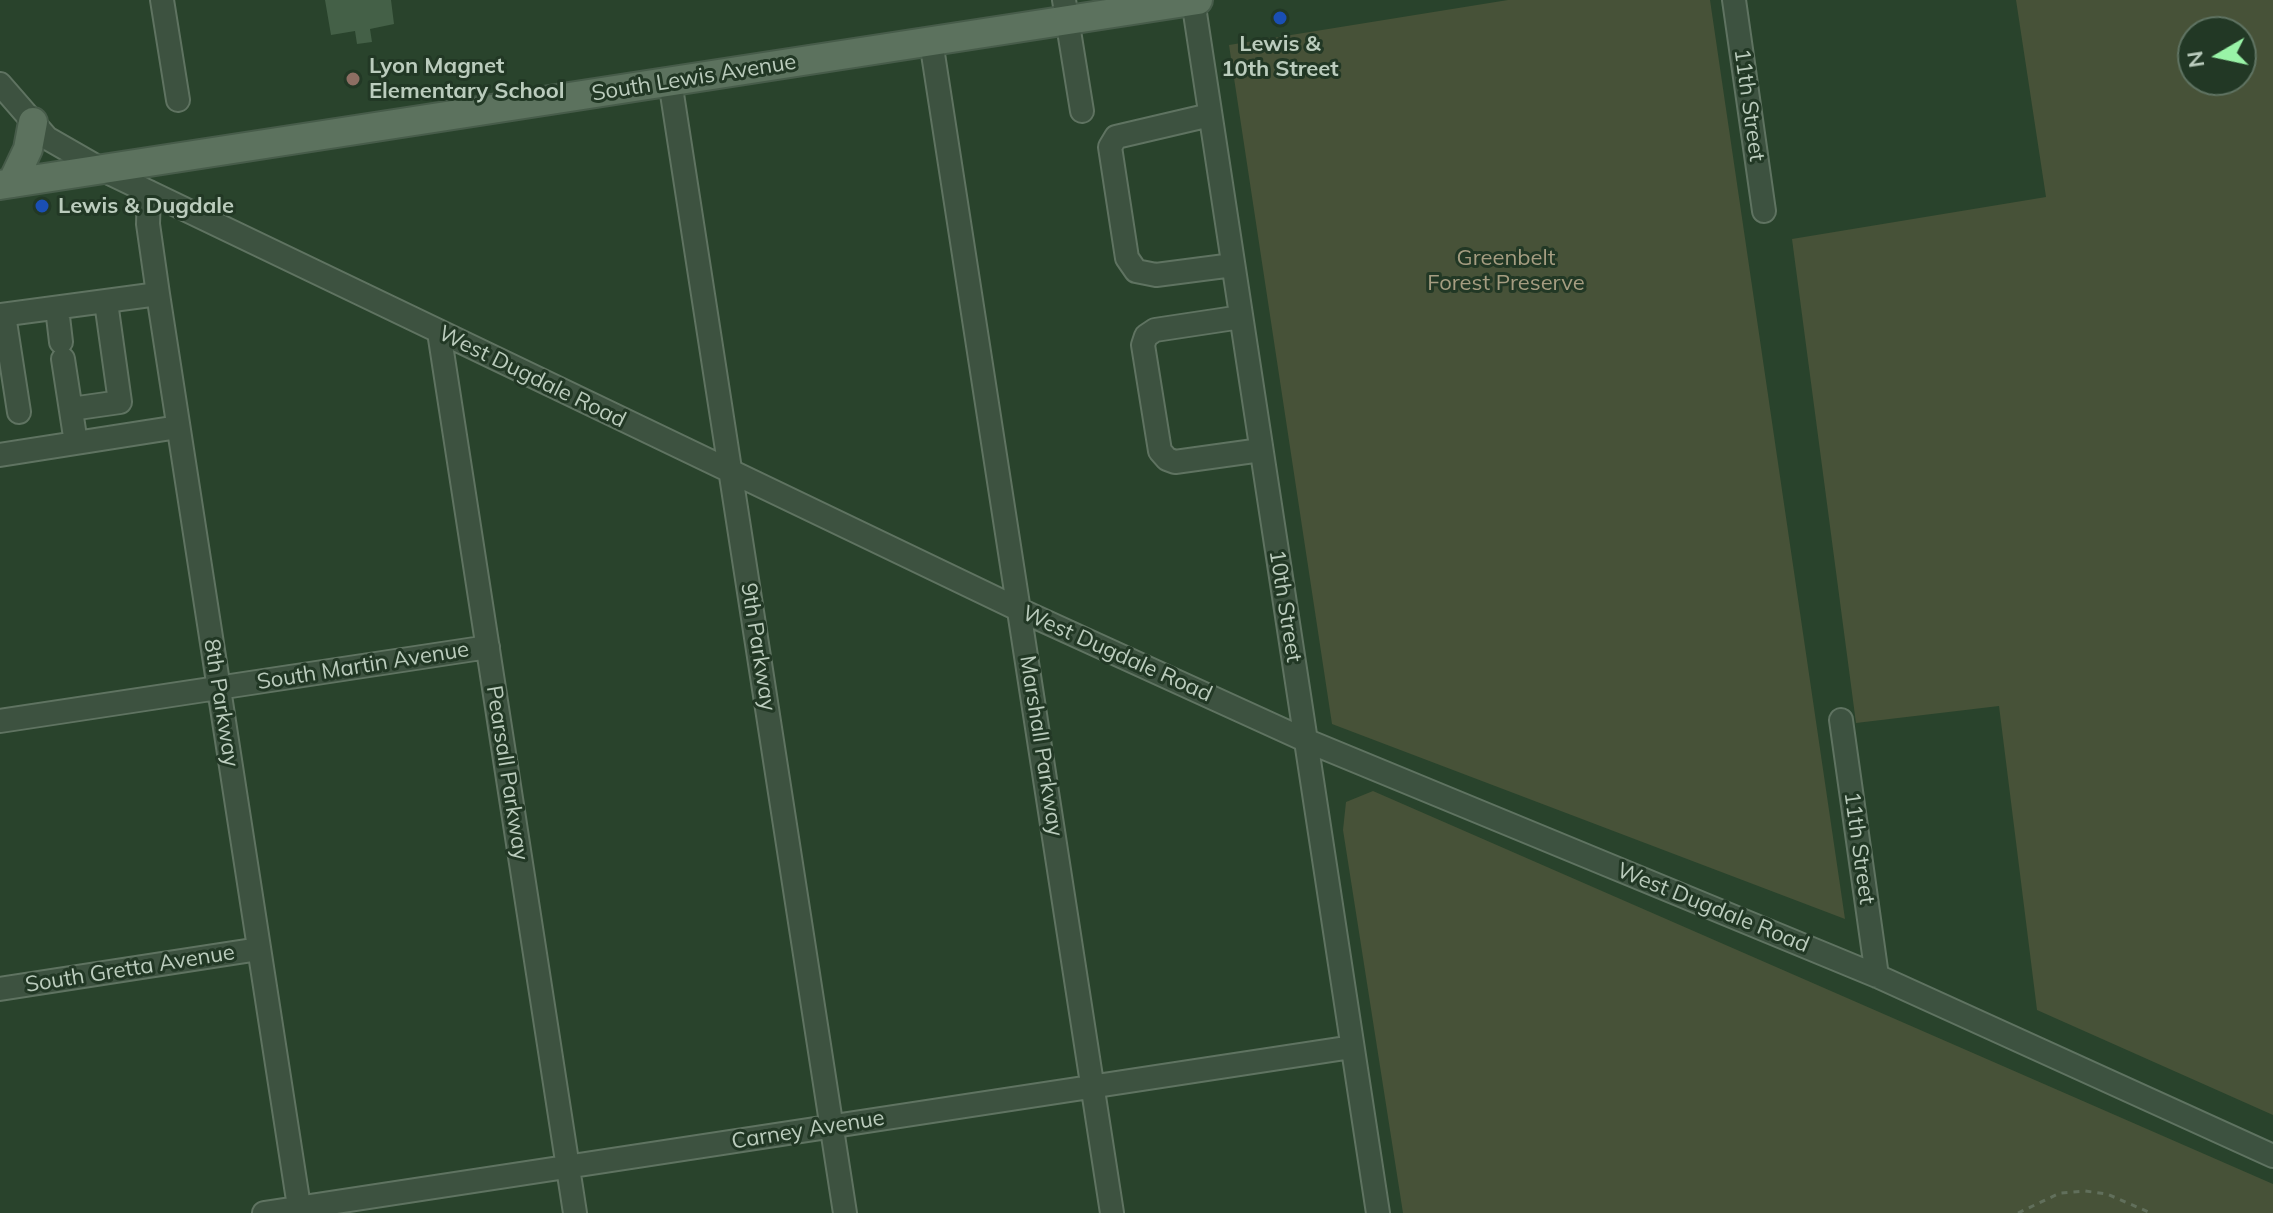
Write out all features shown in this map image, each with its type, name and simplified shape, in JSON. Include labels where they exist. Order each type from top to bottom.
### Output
[{"type":"main road","name":"South Lewis Avenue","points":[[6,184],[931,41],[1066,10],[1195,0]]},
{"type":"main road","points":[[6,184],[28,149],[33,122]]},
{"type":"street","points":[[162,0],[178,100]]},
{"type":"street","name":"10th Street","points":[[1195,0],[1378,1213]]},
{"type":"street","name":"11th Street","points":[[1734,0],[1764,211]]},
{"type":"street","points":[[1066,10],[1082,111]]},
{"type":"street","name":"Marshall Parkway","points":[[931,41],[1112,1213]]},
{"type":"street","name":"9th Parkway","points":[[670,81],[845,1213]]},
{"type":"street","name":"West Dugdale Road","points":[[0,84],[47,138],[101,169],[1020,610],[1305,740],[1877,976],[2273,1156]]},
{"type":"street","points":[[1210,115],[1116,137],[1110,147],[1122,226],[1127,258],[1136,271],[1156,275],[1233,265]]},
{"type":"street","name":"8th Parkway","points":[[149,192],[148,224],[158,294],[300,1210]]},
{"type":"street","points":[[19,412],[2,315],[158,294]]},
{"type":"street","points":[[71,409],[120,402],[106,302]]},
{"type":"street","points":[[57,308],[76,443]]},
{"type":"street","points":[[1241,317],[1155,330],[1146,336],[1143,345],[1160,451],[1167,459],[1175,462],[1261,450]]},
{"type":"street","name":"Pearsall Parkway","points":[[439,332],[575,1213]]},
{"type":"street","points":[[0,455],[178,427]]},
{"type":"street","name":"South Martin Avenue","points":[[0,721],[488,647]]},
{"type":"street","name":"11th Street","points":[[1841,720],[1877,976]]},
{"type":"street","name":"South Gretta Avenue","points":[[0,989],[259,949]]},
{"type":"street","name":"Carney Avenue","points":[[264,1213],[300,1210],[1352,1047]]},
{"type":"path","points":[[2018,1213],[2060,1193],[2085,1191],[2107,1194],[2151,1213]]},
{"type":"green space","name":"Greenbelt Forest Preserve","points":[[1508,0],[1710,0],[1845,919],[1332,724],[1229,45]]},
{"type":"green space","points":[[2016,0],[2273,0],[2273,1115],[2037,1010],[1999,706],[1856,723],[1792,239],[2046,197]]},
{"type":"green space","points":[[1373,791],[2273,1184],[2273,1213],[1403,1213],[1343,830],[1346,802]]},
{"type":"building","points":[[325,0],[391,0],[394,24],[370,29],[372,42],[357,44],[355,31],[331,35]]},
{"type":"place","name":"Lewis & 10th Street","points":[[1280,18]]},
{"type":"place","name":"Lyon Magnet Elementary School","points":[[353,79]]},
{"type":"place","name":"Lewis & Dugdale","points":[[42,206]]}]
